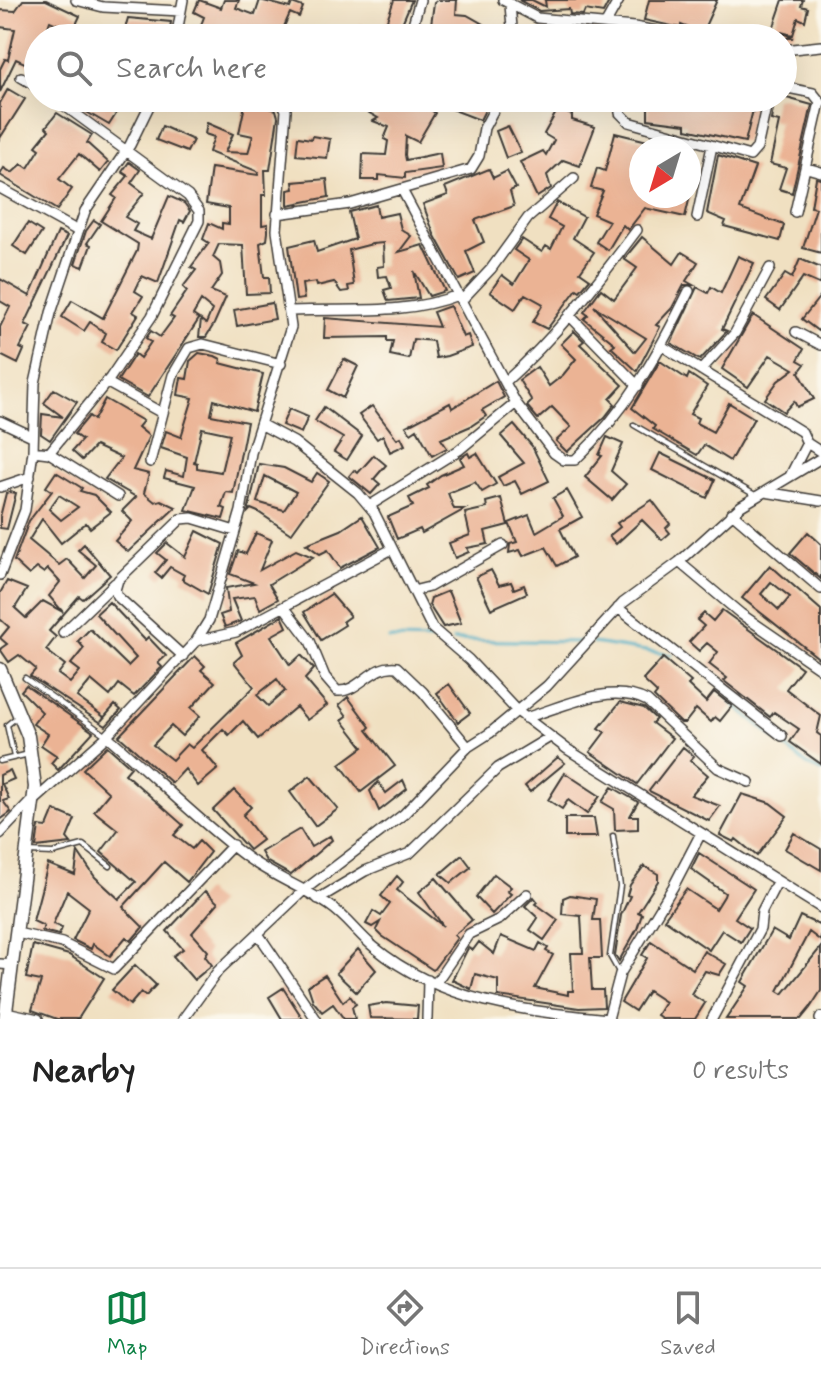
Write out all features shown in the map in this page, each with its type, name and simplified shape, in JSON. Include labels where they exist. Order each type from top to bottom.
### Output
[{"type":"main road","points":[[0,669],[21,716],[31,754],[34,799],[17,933],[7,965],[6,1016]]},
{"type":"street","points":[[76,0],[103,7],[182,5]]},
{"type":"street","points":[[413,24],[420,0]]},
{"type":"street","points":[[606,23],[619,0]]},
{"type":"street","points":[[506,2],[537,18],[613,24]]},
{"type":"street","points":[[506,2],[510,24]]},
{"type":"street","points":[[797,49],[821,46]]},
{"type":"street","points":[[795,212],[821,103],[813,93],[797,90]]},
{"type":"street","points":[[49,453],[106,382],[152,316],[199,221],[199,211],[188,196],[73,112]]},
{"type":"street","points":[[0,575],[25,510],[41,351],[78,231],[94,196],[125,151],[146,112]]},
{"type":"street","points":[[0,834],[34,799],[107,736],[183,656],[209,620],[235,531],[251,453],[291,327],[277,214],[286,112]]},
{"type":"street","points":[[277,214],[350,204],[471,169],[479,156],[484,128],[493,112]]},
{"type":"street","points":[[620,112],[629,122],[738,154],[754,153],[764,112]]},
{"type":"street","points":[[697,217],[712,146]]},
{"type":"street","points":[[807,168],[821,172]]},
{"type":"street","points":[[291,311],[381,311],[460,298],[491,269],[528,218],[574,178]]},
{"type":"street","points":[[0,189],[78,231]]},
{"type":"street","points":[[402,190],[516,403],[554,453],[570,462],[593,443],[638,386],[689,291]]},
{"type":"street","points":[[505,382],[569,315],[637,230]]},
{"type":"street","points":[[701,370],[718,355],[742,323],[770,268]]},
{"type":"street","points":[[569,315],[638,386]]},
{"type":"street","points":[[796,332],[821,345]]},
{"type":"street","points":[[150,462],[173,375],[183,355],[196,345],[281,364]]},
{"type":"street","points":[[183,1019],[218,971],[303,891],[404,814],[468,747],[521,714],[618,608],[679,562],[732,513],[821,455],[807,443],[796,427],[662,346]]},
{"type":"street","points":[[718,355],[720,383]]},
{"type":"street","points":[[106,382],[162,413]]},
{"type":"street","points":[[369,506],[459,450],[516,403]]},
{"type":"street","points":[[0,421],[32,436]]},
{"type":"street","points":[[262,425],[294,442],[329,468],[369,506],[413,591],[443,639],[469,660],[521,714],[550,737],[700,835],[821,908]]},
{"type":"street","points":[[790,476],[807,443]]},
{"type":"street","points":[[33,451],[49,453],[118,496]]},
{"type":"street","points":[[805,468],[821,468]]},
{"type":"street","points":[[0,487],[30,477]]},
{"type":"street","points":[[761,494],[821,501]]},
{"type":"street","points":[[732,513],[821,589]]},
{"type":"street","points":[[63,633],[181,519],[192,518],[235,531]]},
{"type":"street","points":[[413,591],[429,587],[503,545]]},
{"type":"street","points":[[196,641],[236,632],[392,549]]},
{"type":"street","points":[[679,562],[741,614],[821,669]]},
{"type":"street","points":[[118,580],[117,596],[183,656]]},
{"type":"street","points":[[285,608],[310,641],[325,677],[337,691],[345,691],[378,669],[397,667],[423,692],[468,747]]},
{"type":"street","points":[[618,608],[782,736]]},
{"type":"street","points":[[521,714],[606,694],[635,696],[647,701],[718,768],[749,782]]},
{"type":"street","points":[[107,736],[233,845],[277,878],[344,916],[374,947],[432,982],[493,1005],[609,1019],[620,974],[673,887],[700,835]]},
{"type":"street","points":[[318,899],[365,871],[410,853],[498,768],[550,737]]},
{"type":"street","points":[[17,933],[62,943],[114,969],[233,845]]},
{"type":"street","points":[[712,1019],[760,929],[766,902],[777,882]]},
{"type":"street","points":[[427,1019],[432,982],[469,934],[496,922],[527,894]]},
{"type":"street","points":[[259,935],[316,1019]]},
{"type":"street","points":[[6,1016],[38,1019]]},
{"type":"lane","points":[[634,425],[761,494]]},
{"type":"lane","points":[[25,678],[107,736]]},
{"type":"lane","points":[[14,757],[7,725],[21,716]]},
{"type":"lane","points":[[0,761],[31,754]]},
{"type":"lane","points":[[613,836],[620,886],[610,956],[620,974]]},
{"type":"lane","points":[[28,852],[53,853],[83,845],[110,866]]},
{"type":"building","points":[[23,0],[46,0],[80,16],[76,24],[50,21],[49,24],[24,24],[24,63],[16,59],[0,92],[0,69],[5,59],[8,60],[15,29],[0,27],[0,10],[15,11]]},
{"type":"building","points":[[199,0],[221,8],[224,0],[239,0],[236,8],[255,15],[260,0],[290,8],[292,3],[303,7],[299,17],[290,13],[285,24],[201,24],[204,17],[194,12]]},
{"type":"building","points":[[394,0],[412,0],[402,24],[385,24]]},
{"type":"building","points":[[438,0],[457,0],[456,14],[467,15],[483,24],[431,24],[434,3]]},
{"type":"building","points":[[519,0],[532,0],[546,7],[545,0],[610,0],[603,13],[585,10],[583,15],[570,14],[569,9],[539,11]]},
{"type":"building","points":[[649,0],[717,0],[706,24],[662,24],[644,20]]},
{"type":"building","points":[[783,0],[803,0],[801,6],[808,8],[805,21],[798,18],[796,24],[775,24]]},
{"type":"building","points":[[128,18],[171,22],[171,24],[126,24]]},
{"type":"building","points":[[8,89],[24,98],[0,138],[0,103]]},
{"type":"building","points":[[797,101],[812,105],[792,193],[779,189],[786,168],[770,164],[779,122],[771,120],[772,112],[797,112]]},
{"type":"building","points":[[87,112],[113,112],[116,114],[109,125]]},
{"type":"building","points":[[243,112],[277,112],[270,170],[265,170],[266,195],[262,195],[262,225],[268,224],[267,240],[260,243],[264,277],[269,277],[270,293],[246,294],[243,245],[219,244],[213,257],[220,263],[222,275],[211,291],[226,297],[214,324],[206,337],[199,337],[201,320],[206,324],[212,310],[201,301],[193,315],[199,319],[148,397],[118,380],[135,354],[140,358],[151,342],[146,338],[151,331],[160,337],[174,318],[170,316],[187,291],[183,287],[196,270],[191,267],[209,243],[203,239],[209,223],[222,229],[222,223],[229,224],[229,208],[206,204],[211,168],[258,175],[259,172],[209,152],[214,137],[205,134],[207,123],[233,134],[225,152],[248,153],[253,136],[239,133]]},
{"type":"building","points":[[368,112],[435,113],[418,142],[406,136],[405,155],[406,160],[440,153],[442,168],[405,173],[405,178],[379,175],[379,180],[362,180],[363,154],[386,155],[388,141],[384,139],[389,127],[373,121],[378,118]]},
{"type":"building","points":[[459,112],[484,112],[480,120]]},
{"type":"building","points":[[556,112],[565,112],[572,115],[572,120],[595,127],[580,166],[563,160],[547,175],[551,188],[537,197],[520,162],[543,151],[546,155],[554,140],[544,134]]},
{"type":"building","points":[[648,112],[752,112],[745,142],[686,129],[686,124],[648,119]]},
{"type":"building","points":[[57,113],[92,135],[87,143],[108,162],[100,172],[79,154],[59,179],[72,189],[57,210],[0,175],[4,168],[12,173],[22,164],[28,168],[40,149],[36,146],[49,130],[46,127]]},
{"type":"building","points":[[162,126],[193,140],[187,152],[156,140]]},
{"type":"building","points":[[508,126],[521,152],[506,158],[496,131]]},
{"type":"building","points":[[615,133],[629,136],[629,208],[645,208],[628,230],[623,225],[608,250],[596,242],[609,221],[593,214],[603,191],[591,188],[597,168],[605,171]]},
{"type":"building","points":[[312,136],[330,139],[327,158],[296,155],[298,137],[311,139]]},
{"type":"building","points":[[718,155],[755,167],[740,209],[784,225],[780,241],[724,226],[726,221],[707,213]]},
{"type":"building","points":[[129,162],[140,170],[131,183],[144,193],[125,217],[137,224],[133,231],[151,239],[169,196],[184,203],[190,211],[184,222],[180,220],[158,283],[142,276],[135,291],[143,296],[133,312],[138,315],[116,350],[102,342],[106,333],[90,322],[84,331],[62,317],[72,300],[103,318],[137,251],[138,244],[101,221],[116,198],[112,195],[128,176],[122,172]]},
{"type":"building","points":[[489,169],[493,178],[507,171],[516,188],[510,191],[514,206],[475,220],[484,242],[466,251],[475,273],[459,280],[434,234],[423,204],[448,195],[445,187]]},
{"type":"building","points":[[816,178],[821,179],[821,253],[803,248],[816,208],[811,207]]},
{"type":"building","points":[[327,179],[329,197],[288,205],[288,190],[294,189],[293,182]]},
{"type":"building","points":[[557,202],[584,217],[573,238],[594,252],[580,272],[590,279],[580,291],[577,289],[547,329],[533,322],[543,304],[525,294],[515,309],[490,292],[502,275],[514,284],[529,260],[514,250],[522,239],[542,252],[546,246],[551,249],[562,227],[548,219]]},
{"type":"building","points":[[376,205],[378,217],[397,213],[401,229],[411,236],[399,252],[423,245],[445,291],[429,296],[414,271],[419,298],[388,301],[384,290],[391,288],[387,276],[378,277],[377,267],[384,266],[383,243],[349,250],[354,285],[348,286],[349,291],[341,292],[334,282],[317,286],[316,282],[302,284],[304,299],[296,300],[289,246],[314,240],[317,252],[355,239],[349,212]]},
{"type":"building","points":[[645,208],[687,208],[685,217]]},
{"type":"building","points":[[94,220],[100,224],[87,243],[91,245],[83,267],[75,264],[86,231]]},
{"type":"building","points":[[28,223],[42,232],[27,255],[13,246]]},
{"type":"building","points":[[58,232],[67,236],[25,324],[31,327],[20,348],[24,350],[18,364],[0,355],[0,327],[10,307],[0,301],[0,279],[30,296]]},
{"type":"building","points":[[642,237],[674,264],[682,252],[698,262],[686,281],[693,285],[684,285],[672,308],[656,325],[660,327],[637,371],[611,347],[615,344],[584,319],[588,315],[584,312],[601,289],[614,299],[637,268],[624,259]],"holes":[[[594,306],[646,338],[635,352]]]},
{"type":"building","points":[[738,256],[754,263],[722,329],[727,331],[700,360],[671,343],[697,287],[708,293],[711,287],[721,293]]},
{"type":"building","points":[[800,259],[821,268],[821,285],[803,277],[780,310],[766,300],[785,274],[792,278]]},
{"type":"building","points":[[821,295],[821,327],[818,331],[802,319]]},
{"type":"building","points":[[272,303],[275,319],[237,326],[234,310]]},
{"type":"building","points":[[450,306],[463,337],[468,335],[472,347],[447,356],[436,358],[433,341],[413,339],[409,359],[390,355],[393,341],[387,341],[387,337],[324,338],[325,318],[439,327],[433,312]]},
{"type":"building","points":[[753,315],[804,349],[798,360],[805,364],[799,372],[814,399],[797,407],[794,401],[784,412],[765,399],[778,381],[794,369],[770,355],[748,387],[722,369]]},
{"type":"building","points":[[574,331],[584,341],[580,344],[623,385],[610,399],[615,404],[605,417],[567,452],[556,441],[571,427],[552,407],[538,419],[527,406],[532,401],[519,380],[537,367],[549,386],[563,375],[576,359],[561,344]]},
{"type":"building","points":[[199,353],[215,356],[221,359],[220,363],[263,374],[254,412],[214,400],[211,415],[247,422],[233,493],[226,492],[221,507],[226,509],[223,519],[186,510],[195,486],[164,478],[166,471],[184,476],[187,457],[161,448],[166,431],[181,437],[193,398],[178,395],[181,378],[187,379],[190,361]],"holes":[[[202,428],[230,434],[221,472],[197,468],[194,462]]]},
{"type":"building","points":[[344,359],[358,366],[343,398],[328,390]]},
{"type":"building","points":[[660,361],[687,379],[689,374],[707,386],[690,414],[698,418],[696,423],[713,432],[729,403],[754,418],[730,461],[704,445],[697,455],[653,429],[655,426],[632,408]]},
{"type":"building","points":[[496,381],[504,397],[482,410],[486,416],[471,426],[441,439],[447,448],[432,456],[417,429],[411,433],[406,426],[450,403],[452,408]]},
{"type":"building","points":[[54,389],[77,402],[50,440],[41,434],[42,414],[63,417],[44,403]]},
{"type":"building","points":[[105,399],[143,421],[138,427],[149,436],[133,470],[149,474],[144,493],[155,502],[161,500],[176,507],[128,552],[115,541],[132,521],[122,511],[136,497],[105,479],[121,458],[95,446],[82,460],[72,451],[82,440],[74,434],[89,416],[94,420]]},
{"type":"building","points":[[372,406],[405,445],[390,452],[383,435],[377,439],[359,415]]},
{"type":"building","points":[[324,407],[362,436],[347,460],[334,452],[343,438],[315,421]]},
{"type":"building","points":[[289,409],[308,417],[301,433],[282,425]]},
{"type":"building","points":[[514,425],[532,446],[549,481],[522,494],[515,481],[503,486],[498,477],[524,463],[501,436]]},
{"type":"building","points":[[607,437],[623,444],[611,471],[626,484],[612,500],[585,477],[602,456],[599,455]]},
{"type":"building","points":[[468,453],[470,457],[477,453],[496,484],[482,492],[475,482],[448,493],[454,509],[465,509],[422,533],[420,529],[397,539],[388,517],[413,506],[409,498],[429,488],[427,485],[441,475],[464,465],[460,458]]},
{"type":"building","points":[[660,453],[715,480],[707,498],[652,470]]},
{"type":"building","points":[[374,455],[386,465],[374,479],[380,484],[371,494],[349,476],[354,470],[358,473]]},
{"type":"building","points":[[259,464],[284,468],[311,482],[317,473],[329,481],[291,534],[258,512],[251,509],[248,512]],"holes":[[[265,476],[296,492],[284,510],[257,502]]]},
{"type":"building","points":[[56,472],[82,488],[80,491],[94,495],[111,512],[90,528],[86,523],[61,543],[42,519],[29,540],[59,565],[67,559],[85,578],[96,565],[78,550],[84,544],[110,575],[83,599],[79,596],[49,631],[56,637],[46,650],[65,665],[58,674],[70,683],[80,671],[71,664],[84,648],[78,641],[90,629],[128,666],[136,658],[96,614],[109,602],[145,640],[148,637],[166,656],[158,663],[162,667],[134,696],[119,684],[110,696],[91,680],[77,697],[104,717],[101,721],[115,705],[121,710],[106,726],[30,676],[36,669],[19,655],[9,662],[0,649],[7,644],[0,638],[9,627],[0,619],[0,593],[7,581],[27,589],[15,608],[26,618],[43,601],[63,612],[49,596],[60,582],[48,569],[44,573],[37,568],[29,575],[14,561],[29,521],[52,491],[46,487]],"holes":[[[59,495],[78,507],[61,520],[49,509]]]},
{"type":"building","points":[[567,490],[582,517],[560,529],[574,557],[557,566],[546,547],[523,556],[520,550],[509,553],[510,544],[517,542],[509,523],[529,515],[536,532],[563,516],[553,498]]},
{"type":"building","points":[[6,493],[16,493],[7,529],[0,528]]},
{"type":"building","points":[[501,498],[508,525],[485,531],[488,544],[467,548],[469,552],[455,558],[449,543],[470,535],[465,513],[487,508],[486,502]]},
{"type":"building","points":[[652,500],[670,524],[666,528],[670,533],[662,540],[642,520],[616,544],[609,536],[620,527],[617,523]]},
{"type":"building","points":[[362,516],[380,547],[340,568],[328,550],[320,554],[306,544],[341,530]]},
{"type":"building","points":[[197,531],[223,544],[208,594],[182,579],[184,575],[170,567],[161,578],[155,573],[166,560],[157,553],[167,543],[185,557]]},
{"type":"building","points":[[808,532],[821,544],[821,579],[790,553]]},
{"type":"building","points":[[256,533],[272,540],[260,570],[296,550],[313,557],[269,584],[278,599],[260,609],[255,596],[232,599],[241,621],[225,627],[220,615],[229,612],[226,588],[254,583],[230,574],[238,551],[246,554]]},
{"type":"building","points":[[770,565],[821,610],[821,660],[742,598]],"holes":[[[771,582],[790,597],[779,610],[761,594]]]},
{"type":"building","points":[[491,570],[499,585],[511,582],[514,589],[524,585],[527,593],[491,609],[476,577]]},
{"type":"building","points":[[448,591],[461,623],[443,627],[429,605],[431,598]]},
{"type":"building","points":[[331,594],[350,616],[343,621],[345,625],[321,640],[304,612]]},
{"type":"building","points":[[722,610],[802,668],[786,689],[821,716],[817,733],[821,736],[821,764],[790,742],[799,729],[774,712],[770,717],[724,681],[727,678],[709,664],[718,652],[707,643],[699,651],[689,642],[704,626],[697,620],[704,613],[713,621]]},
{"type":"building","points":[[282,616],[287,627],[271,636],[290,665],[301,655],[314,669],[305,679],[327,705],[307,720],[296,707],[258,739],[243,721],[229,735],[223,729],[202,750],[218,769],[198,786],[185,769],[172,783],[119,736],[195,656],[205,666],[201,670],[215,682],[191,708],[200,716],[182,736],[171,726],[153,745],[172,760],[187,744],[192,748],[254,687],[234,662],[242,655],[236,643]],"holes":[[[277,679],[285,691],[268,706],[257,695]]]},
{"type":"building","points":[[663,658],[691,682],[688,685],[706,702],[714,692],[732,706],[720,721],[715,717],[711,722],[696,709],[685,723],[681,723],[654,697],[657,693],[643,680]]},
{"type":"building","points":[[449,684],[470,713],[458,722],[437,693]]},
{"type":"building","points":[[26,685],[93,732],[58,770],[51,763],[57,756],[41,745],[48,734],[33,724],[42,712],[21,691]]},
{"type":"building","points":[[348,697],[370,727],[367,730],[395,766],[361,792],[340,764],[363,747],[342,720],[347,716],[339,705]]},
{"type":"building","points":[[620,702],[644,708],[656,719],[652,723],[672,738],[637,784],[590,752],[605,732],[599,728]]},
{"type":"building","points":[[107,746],[131,767],[125,774],[183,825],[174,835],[192,849],[199,841],[210,852],[187,882],[164,862],[123,907],[143,927],[131,941],[126,937],[110,956],[93,944],[91,949],[73,940],[89,908],[67,891],[53,924],[62,928],[59,935],[42,931],[44,926],[33,921],[48,864],[75,875],[78,852],[95,877],[119,899],[136,882],[101,852],[118,830],[94,811],[109,793],[83,769]]},
{"type":"building","points":[[683,747],[694,756],[690,760],[708,775],[691,795],[720,806],[709,821],[649,791]]},
{"type":"building","points":[[558,757],[565,763],[530,792],[525,786]]},
{"type":"building","points":[[10,770],[14,779],[2,784],[9,799],[3,801],[11,812],[0,820],[0,775]]},
{"type":"building","points":[[565,773],[600,796],[587,814],[568,800],[562,809],[548,800]]},
{"type":"building","points":[[310,776],[338,809],[315,826],[290,792]]},
{"type":"building","points":[[403,780],[407,789],[379,811],[370,791],[378,782],[386,793]]},
{"type":"building","points":[[612,787],[638,802],[630,816],[638,816],[638,829],[615,830],[614,809],[602,802]]},
{"type":"building","points":[[234,790],[251,807],[243,815],[262,840],[249,850],[213,810]]},
{"type":"building","points":[[742,794],[770,803],[787,816],[757,856],[736,839],[734,842],[720,835]]},
{"type":"building","points":[[54,810],[75,819],[67,838],[71,843],[36,847],[39,826],[47,827]]},
{"type":"building","points":[[565,818],[594,818],[597,837],[565,837]]},
{"type":"building","points":[[300,829],[311,847],[330,836],[332,840],[291,875],[266,861],[261,852]]},
{"type":"building","points":[[794,833],[821,849],[821,870],[785,849]]},
{"type":"building","points":[[699,853],[754,889],[735,918],[750,928],[741,942],[722,930],[709,950],[664,919],[686,889],[716,909],[724,896],[725,893],[691,869]]},
{"type":"building","points":[[462,855],[471,867],[451,883],[440,874]]},
{"type":"building","points":[[644,866],[658,874],[658,881],[638,912],[642,914],[637,929],[619,961],[615,955],[621,915],[630,896],[627,895],[630,885]]},
{"type":"building","points":[[494,874],[511,887],[507,891],[511,894],[492,914],[476,897]]},
{"type":"building","points":[[397,876],[403,882],[397,890],[443,926],[419,892],[436,878],[472,920],[454,935],[457,938],[433,970],[382,936],[376,930],[380,922],[372,927],[366,924],[373,911],[381,916],[390,904],[381,896]]},
{"type":"building","points":[[205,891],[218,903],[192,933],[208,951],[205,956],[212,965],[194,980],[173,956],[183,949],[167,931]]},
{"type":"building","points":[[570,895],[596,899],[593,920],[600,920],[602,958],[590,958],[592,990],[603,990],[604,1007],[579,1008],[498,996],[498,980],[475,974],[471,989],[452,980],[468,948],[473,950],[479,942],[494,954],[501,936],[536,951],[540,943],[548,948],[546,951],[553,955],[535,988],[568,995],[568,991],[573,991],[571,953],[583,953],[581,916],[562,914],[563,898]]},
{"type":"building","points":[[534,897],[538,902],[536,904],[558,920],[544,940],[530,930],[538,918],[525,906]]},
{"type":"building","points":[[800,916],[821,926],[821,941],[809,932],[778,991],[783,994],[821,947],[821,991],[810,1008],[801,1019],[726,1019],[748,986],[742,982],[772,930],[789,940]]},
{"type":"building","points":[[651,941],[693,969],[704,951],[726,964],[719,975],[705,971],[691,994],[705,1003],[695,1019],[663,1019],[657,1015],[665,1002],[648,991],[635,1011],[621,1002],[647,958],[642,955]]},
{"type":"building","points":[[33,945],[69,955],[104,978],[78,1019],[57,1019],[32,1010],[41,981],[26,978]]},
{"type":"building","points":[[358,949],[376,970],[356,992],[336,973]]},
{"type":"building","points":[[135,965],[156,985],[146,996],[141,992],[130,1005],[112,990]]},
{"type":"building","points":[[325,975],[343,1002],[350,996],[356,1004],[352,1007],[355,1019],[344,1019],[333,1004],[322,1012],[313,1001],[308,986]]},
{"type":"building","points":[[283,988],[303,1019],[282,1019],[269,997]]},
{"type":"building","points":[[386,1003],[418,1006],[417,1019],[370,1018],[368,1006]]},
{"type":"waterway","points":[[389,639],[441,640]]},
{"type":"waterway","points":[[453,640],[585,642]]},
{"type":"waterway","points":[[593,643],[672,655]]},
{"type":"waterway","points":[[731,702],[807,765],[821,771]]}]
